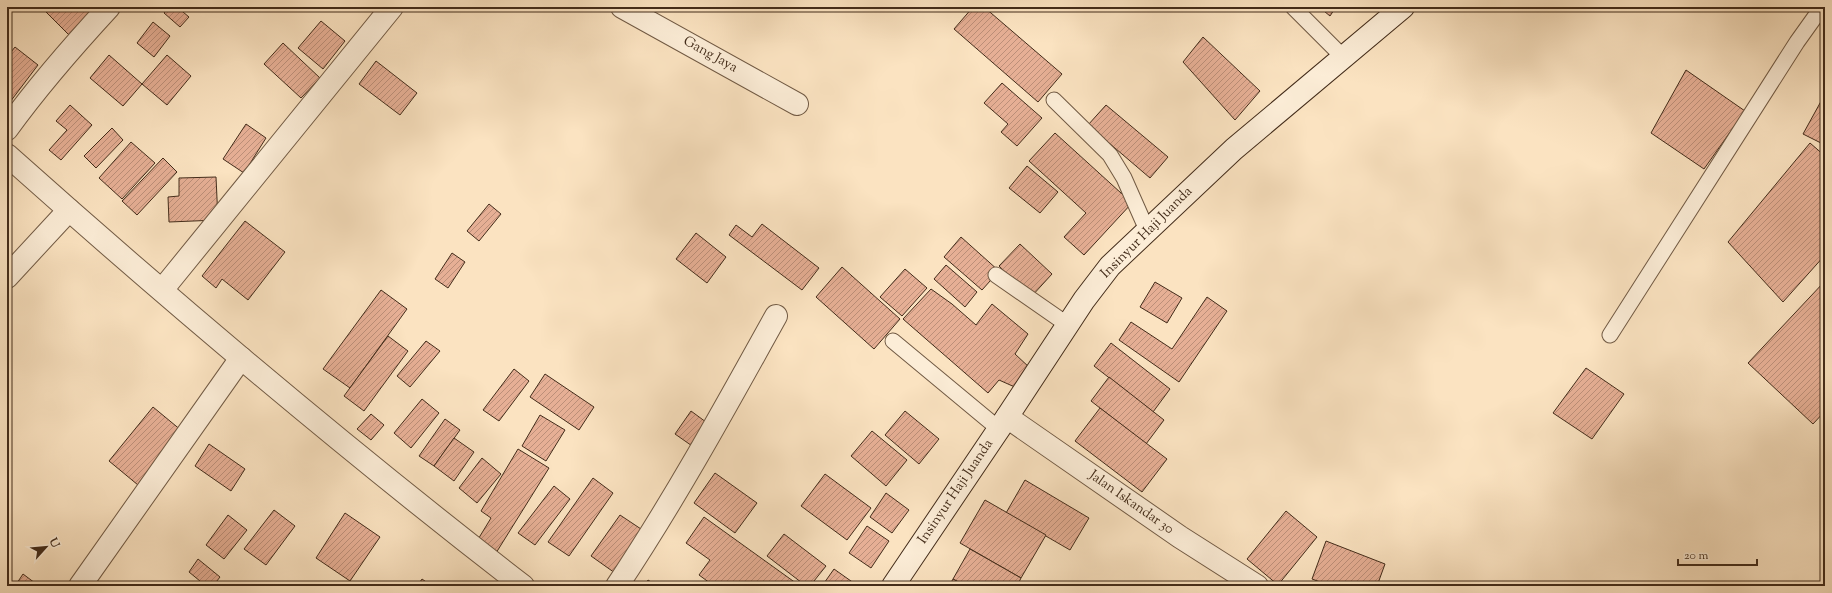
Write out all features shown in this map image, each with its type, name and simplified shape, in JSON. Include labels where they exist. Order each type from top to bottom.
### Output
[{"type":"street","points":[[7,129],[82,37],[109,7]]},
{"type":"street","points":[[162,290],[392,7]]},
{"type":"street","name":"Gang Jaya","points":[[622,7],[797,104]]},
{"type":"street","name":"Insinyur Haji Juanda","points":[[893,586],[1068,325],[1110,266],[1234,149],[1403,7]]},
{"type":"street","points":[[7,155],[241,358],[432,516],[522,586]]},
{"type":"street","points":[[7,277],[69,210]]},
{"type":"street","points":[[617,586],[644,545],[695,461],[776,316]]},
{"type":"street","points":[[80,586],[241,358]]},
{"type":"street","name":"Jalan Iskandar 30","points":[[1003,423],[1257,586]]},
{"type":"lane","points":[[1293,7],[1343,57]]},
{"type":"lane","points":[[1610,335],[1797,42],[1822,7]]},
{"type":"lane","points":[[1054,100],[1110,155],[1124,178],[1147,230]]},
{"type":"lane","points":[[996,275],[1068,325]]},
{"type":"lane","points":[[893,341],[1003,423]]},
{"type":"building","points":[[41,7],[99,7],[71,37]]},
{"type":"building","points":[[169,7],[177,7],[189,17],[180,27],[164,13]]},
{"type":"building","points":[[973,7],[984,7],[1062,74],[1038,102],[954,29]]},
{"type":"building","points":[[1319,7],[1336,7],[1330,16]]},
{"type":"building","points":[[321,21],[345,41],[323,69],[298,48]]},
{"type":"building","points":[[153,22],[170,36],[154,57],[137,43]]},
{"type":"building","points":[[1203,37],[1260,91],[1235,120],[1183,62]]},
{"type":"building","points":[[283,43],[320,78],[301,98],[264,64]]},
{"type":"building","points":[[15,47],[38,65],[7,106],[7,57]]},
{"type":"building","points":[[109,55],[142,84],[123,106],[90,78]]},
{"type":"building","points":[[167,55],[191,76],[167,105],[142,84]]},
{"type":"building","points":[[376,61],[417,93],[400,115],[359,84]]},
{"type":"building","points":[[1686,70],[1745,111],[1704,169],[1651,133]]},
{"type":"building","points":[[1002,83],[1042,118],[1017,146],[1001,132],[1008,124],[984,103]]},
{"type":"building","points":[[1825,94],[1825,145],[1803,134]]},
{"type":"building","points":[[70,105],[92,125],[61,160],[49,150],[67,130],[56,121]]},
{"type":"building","points":[[1106,105],[1168,157],[1150,178],[1088,125]]},
{"type":"building","points":[[246,124],[266,138],[244,173],[223,159]]},
{"type":"building","points":[[112,128],[123,140],[96,168],[84,156]]},
{"type":"building","points":[[1055,133],[1132,203],[1084,255],[1064,237],[1086,213],[1029,161]]},
{"type":"building","points":[[131,142],[155,163],[122,199],[99,178]]},
{"type":"building","points":[[1810,143],[1825,156],[1825,255],[1783,302],[1728,242]]},
{"type":"building","points":[[163,158],[177,172],[137,215],[122,201]]},
{"type":"building","points":[[1027,166],[1058,192],[1040,213],[1009,188]]},
{"type":"building","points":[[216,177],[218,220],[169,222],[168,197],[179,196],[179,178]]},
{"type":"building","points":[[489,204],[501,214],[479,241],[467,231]]},
{"type":"building","points":[[245,221],[285,252],[248,300],[222,279],[216,288],[202,276]]},
{"type":"building","points":[[762,224],[819,268],[802,290],[729,235],[736,225],[752,237]]},
{"type":"building","points":[[696,233],[726,257],[707,283],[676,259]]},
{"type":"building","points":[[961,237],[999,271],[982,290],[944,257]]},
{"type":"building","points":[[1020,244],[1052,274],[1031,297],[999,266]]},
{"type":"building","points":[[452,253],[465,262],[448,288],[435,279]]},
{"type":"building","points":[[946,265],[977,292],[965,307],[934,279]]},
{"type":"building","points":[[842,267],[900,319],[874,349],[816,297]]},
{"type":"building","points":[[905,269],[927,288],[902,316],[880,297]]},
{"type":"building","points":[[1825,281],[1825,411],[1813,424],[1748,363]]},
{"type":"building","points":[[1155,282],[1182,298],[1167,323],[1140,307]]},
{"type":"building","points":[[931,289],[952,304],[976,325],[992,304],[1028,334],[1015,354],[1030,368],[1017,388],[999,380],[988,393],[903,319]]},
{"type":"building","points":[[381,290],[407,309],[350,388],[323,369]]},
{"type":"building","points":[[1207,297],[1227,311],[1179,382],[1119,340],[1131,322],[1172,349]]},
{"type":"building","points":[[388,336],[408,351],[364,411],[344,396]]},
{"type":"building","points":[[426,341],[440,351],[410,387],[397,376]]},
{"type":"building","points":[[1111,343],[1170,389],[1153,412],[1094,366]]},
{"type":"building","points":[[1586,368],[1624,394],[1592,439],[1553,413]]},
{"type":"building","points":[[514,369],[529,381],[499,421],[483,410]]},
{"type":"building","points":[[545,374],[594,407],[579,430],[530,397]]},
{"type":"building","points":[[1109,377],[1164,420],[1146,444],[1091,401]]},
{"type":"building","points":[[422,399],[439,413],[411,448],[394,433]]},
{"type":"building","points":[[153,407],[182,431],[138,485],[109,461]]},
{"type":"building","points":[[1100,408],[1167,459],[1142,492],[1075,441]]},
{"type":"building","points":[[691,411],[710,425],[695,448],[675,434]]},
{"type":"building","points":[[905,411],[939,439],[919,464],[885,435]]},
{"type":"building","points":[[371,414],[384,425],[371,440],[357,429]]},
{"type":"building","points":[[540,415],[565,430],[546,461],[522,446]]},
{"type":"building","points":[[445,419],[460,430],[434,466],[419,456]]},
{"type":"building","points":[[872,431],[907,460],[886,486],[851,456]]},
{"type":"building","points":[[454,438],[474,452],[454,481],[434,466]]},
{"type":"building","points":[[209,444],[245,469],[231,491],[195,466]]},
{"type":"building","points":[[518,449],[549,468],[496,553],[477,541],[491,518],[481,511]]},
{"type":"building","points":[[482,458],[501,474],[477,503],[459,488]]},
{"type":"building","points":[[715,473],[757,503],[735,533],[694,503]]},
{"type":"building","points":[[825,474],[871,508],[847,540],[801,506]]},
{"type":"building","points":[[593,478],[613,493],[569,556],[548,542]]},
{"type":"building","points":[[1025,480],[1089,518],[1070,550],[1006,513]]},
{"type":"building","points":[[554,486],[570,499],[535,545],[518,533]]},
{"type":"building","points":[[886,493],[909,510],[892,533],[870,517]]},
{"type":"building","points":[[985,500],[1046,535],[1021,578],[960,543]]},
{"type":"building","points":[[274,510],[295,526],[266,565],[244,549]]},
{"type":"building","points":[[1286,511],[1317,537],[1278,585],[1247,559]]},
{"type":"building","points":[[345,513],[380,537],[350,581],[316,558]]},
{"type":"building","points":[[228,515],[247,530],[224,559],[206,545]]},
{"type":"building","points":[[620,515],[644,531],[615,573],[591,556]]},
{"type":"building","points":[[704,517],[800,586],[714,586],[699,575],[710,560],[686,543]]},
{"type":"building","points":[[867,526],[889,541],[871,568],[849,553]]},
{"type":"building","points":[[784,534],[826,566],[810,586],[806,586],[767,556]]},
{"type":"building","points":[[1326,541],[1385,564],[1377,586],[1331,586],[1312,579]]},
{"type":"building","points":[[970,549],[1021,578],[1017,586],[966,586],[953,579]]},
{"type":"building","points":[[198,559],[220,577],[213,586],[206,586],[189,572]]},
{"type":"building","points":[[834,569],[858,586],[822,586]]},
{"type":"building","points":[[23,574],[39,586],[15,586]]},
{"type":"building","points":[[422,579],[432,586],[417,586]]},
{"type":"building","points":[[953,579],[966,586],[949,586]]},
{"type":"building","points":[[648,580],[657,586],[644,586]]}]
